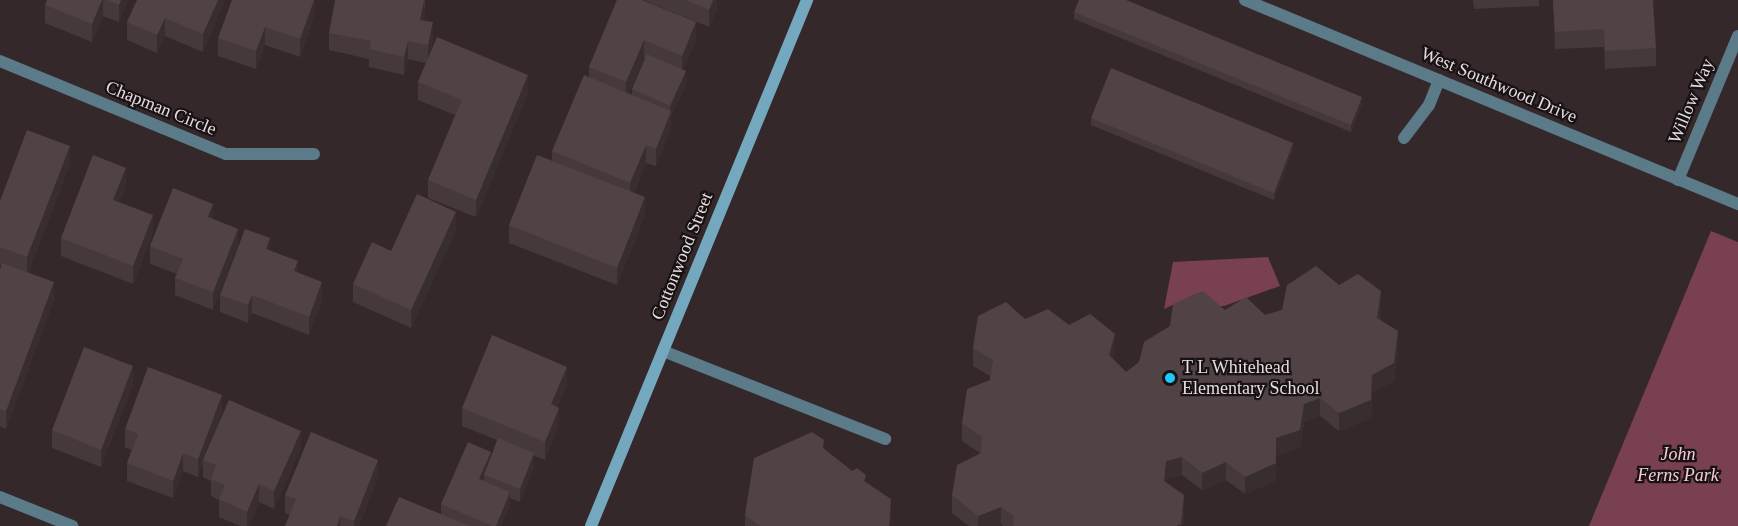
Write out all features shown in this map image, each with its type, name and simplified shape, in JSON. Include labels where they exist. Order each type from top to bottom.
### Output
[{"type":"street","name":"Cottonwood Street","points":[[591,526],[807,0]]},
{"type":"street","name":"West Southwood Drive","points":[[1245,0],[1738,204]]},
{"type":"street","name":"Willow Way","points":[[1678,180],[1738,36]]},
{"type":"street","name":"Chapman Circle","points":[[0,61],[226,154],[314,154]]},
{"type":"street","points":[[1404,138],[1429,105],[1439,80]]},
{"type":"street","points":[[663,351],[885,439]]},
{"type":"street","points":[[0,497],[72,526]]},
{"type":"green space","name":"John Ferns Park","points":[[1711,231],[1738,242],[1738,526],[1589,526]]},
{"type":"green space","points":[[1268,257],[1280,286],[1224,306],[1215,306],[1198,293],[1164,309],[1173,262]]},
{"type":"building","points":[[47,0],[102,0],[92,24],[45,5]]},
{"type":"building","points":[[108,0],[121,0],[119,5]]},
{"type":"building","points":[[137,0],[218,0],[203,34],[165,18],[157,35],[127,22]]},
{"type":"building","points":[[232,0],[314,0],[300,39],[265,27],[256,51],[218,38]]},
{"type":"building","points":[[335,0],[424,0],[420,20],[433,22],[428,45],[408,41],[404,57],[369,49],[371,41],[329,33]]},
{"type":"building","points":[[617,0],[642,0],[696,22],[682,56],[644,40],[626,82],[589,67]]},
{"type":"building","points":[[686,0],[713,0],[709,10]]},
{"type":"building","points":[[1079,0],[1126,0],[1362,97],[1351,125],[1074,12]]},
{"type":"building","points":[[1553,0],[1653,0],[1656,48],[1605,51],[1604,29],[1555,32]]},
{"type":"building","points":[[437,37],[528,75],[476,200],[428,180],[462,100],[418,82]]},
{"type":"building","points":[[647,54],[686,71],[670,106],[632,89]]},
{"type":"building","points":[[1111,68],[1293,143],[1274,193],[1091,118]]},
{"type":"building","points":[[584,75],[671,111],[656,149],[646,145],[630,183],[552,151]]},
{"type":"building","points":[[27,130],[70,146],[27,257],[0,247],[0,201]]},
{"type":"building","points":[[93,155],[126,168],[113,200],[153,215],[133,266],[61,238]]},
{"type":"building","points":[[537,155],[645,197],[617,268],[509,225]]},
{"type":"building","points":[[173,188],[213,204],[208,217],[238,229],[213,292],[175,278],[183,259],[150,246]]},
{"type":"building","points":[[417,194],[456,212],[411,310],[353,284],[372,242],[391,251]]},
{"type":"building","points":[[245,229],[270,238],[266,249],[298,261],[294,271],[322,282],[309,317],[252,295],[248,305],[220,295]]},
{"type":"building","points":[[2,263],[54,282],[6,411],[0,409],[0,270]]},
{"type":"building","points":[[1316,266],[1339,285],[1358,274],[1381,291],[1377,318],[1398,331],[1394,363],[1372,375],[1371,400],[1339,413],[1320,398],[1304,404],[1300,430],[1276,438],[1276,463],[1245,477],[1226,462],[1202,473],[1182,457],[1166,461],[1164,481],[1184,495],[1181,524],[1176,526],[1013,526],[1014,516],[1001,507],[978,516],[952,495],[957,465],[981,453],[982,437],[962,423],[967,389],[990,380],[993,360],[973,348],[978,316],[1006,302],[1025,319],[1048,309],[1069,325],[1090,314],[1115,334],[1109,355],[1126,372],[1139,362],[1144,342],[1170,326],[1173,304],[1203,291],[1225,310],[1246,297],[1265,315],[1282,310],[1287,285]]},
{"type":"building","points":[[492,335],[567,367],[551,404],[559,408],[545,442],[462,408]]},
{"type":"building","points":[[84,347],[133,366],[101,450],[52,430]]},
{"type":"building","points":[[148,367],[222,395],[198,459],[183,453],[173,481],[127,463],[138,434],[125,429]]},
{"type":"building","points":[[229,400],[301,431],[274,491],[259,484],[247,512],[219,499],[225,485],[211,479],[216,465],[203,460]]},
{"type":"building","points":[[311,432],[378,460],[354,521],[340,516],[337,526],[285,526],[296,499],[285,495]]},
{"type":"building","points":[[812,432],[824,440],[823,448],[852,471],[857,468],[866,475],[864,481],[891,499],[889,526],[760,526],[745,515],[754,458]]},
{"type":"building","points":[[498,438],[534,453],[520,489],[484,475]]},
{"type":"building","points":[[468,442],[491,452],[479,479],[510,492],[496,526],[441,504]]},
{"type":"building","points":[[399,497],[470,526],[386,526]]},
{"type":"place","name":"T L Whitehead Elementary School","points":[[1170,378]]}]
